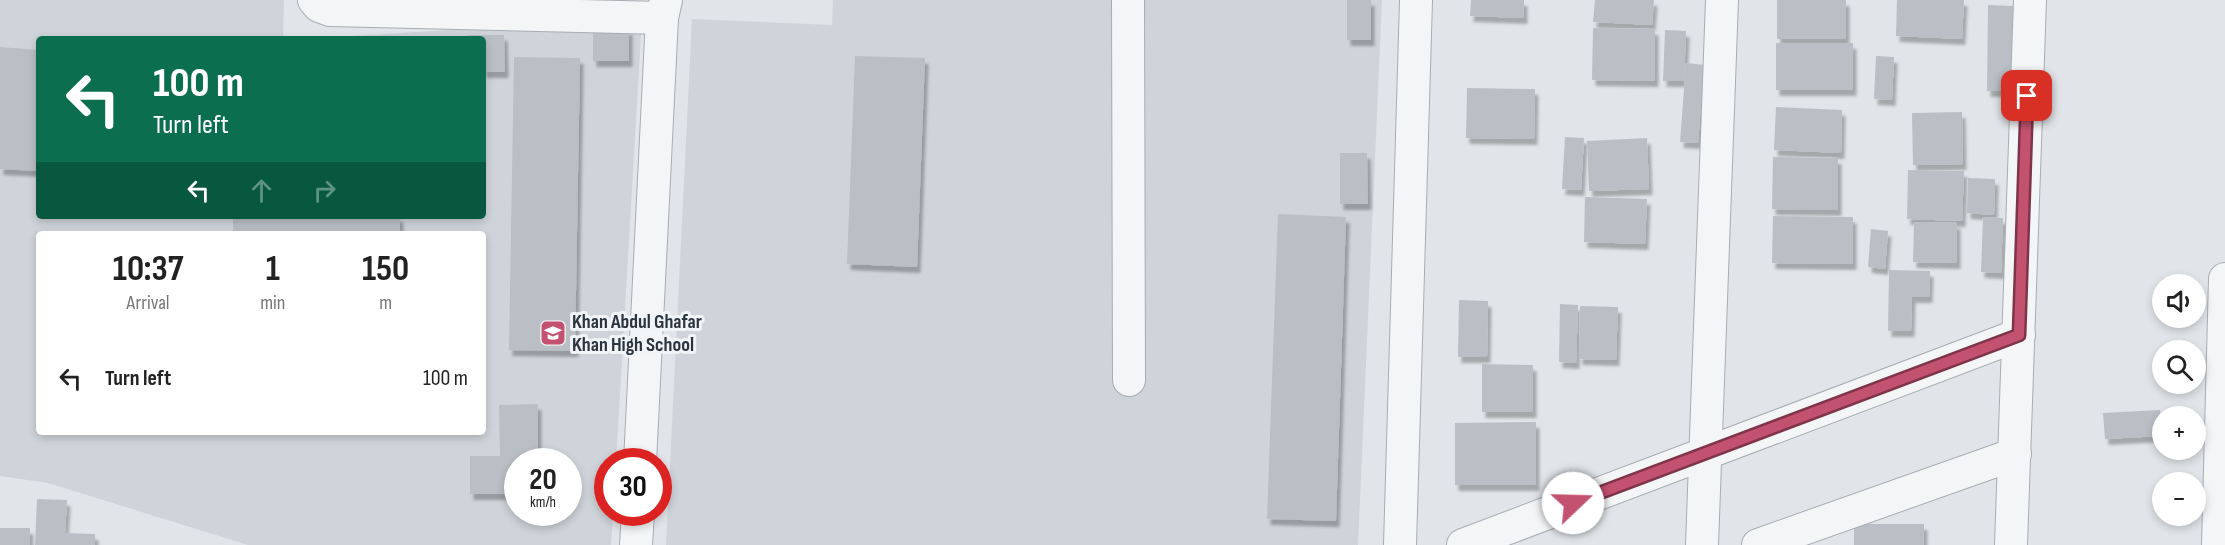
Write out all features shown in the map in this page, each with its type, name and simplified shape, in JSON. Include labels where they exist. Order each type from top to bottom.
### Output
[{"type":"street","points":[[314,0],[319,6],[330,10],[664,9],[641,448]]},
{"type":"street","points":[[1128,0],[1129,380]]},
{"type":"street","points":[[1400,545],[1416,0]]},
{"type":"street","points":[[1702,545],[1722,0]]},
{"type":"street","points":[[2011,545],[2030,0]]},
{"type":"street","points":[[2218,545],[2225,279]]},
{"type":"street","points":[[1463,545],[2019,335]]},
{"type":"street","points":[[1758,545],[2014,454]]},
{"type":"street","points":[[636,545],[637,526]]},
{"type":"shaded area","name":"Khan Abdul Ghafar Khan High School","points":[[0,0],[284,0],[283,36],[36,36],[36,219],[486,219],[486,36],[351,36],[642,18],[617,448],[594,448],[594,526],[612,526],[611,545],[248,545],[48,483],[0,476]]},
{"type":"shaded area","points":[[833,0],[1382,0],[1358,545],[666,545],[667,526],[672,526],[671,448],[692,19],[832,25]]},
{"type":"building","points":[[1347,0],[1371,0],[1371,40],[1347,40]]},
{"type":"building","points":[[1471,0],[1524,0],[1524,18],[1470,16]]},
{"type":"building","points":[[1595,0],[1654,0],[1652,25],[1593,22]]},
{"type":"building","points":[[1777,0],[1846,0],[1846,39],[1777,39]]},
{"type":"building","points":[[1897,0],[1964,0],[1962,39],[1896,36]]},
{"type":"building","points":[[1988,5],[2013,6],[2012,91],[1987,91]]},
{"type":"building","points":[[1593,28],[1655,29],[1655,81],[1592,80]]},
{"type":"building","points":[[593,29],[629,29],[629,61],[593,61]]},
{"type":"building","points":[[1665,30],[1686,31],[1684,81],[1663,81]]},
{"type":"building","points":[[504,35],[505,72],[486,72],[486,36],[468,36]]},
{"type":"building","points":[[1776,43],[1853,43],[1853,90],[1776,90]]},
{"type":"building","points":[[0,47],[36,50],[36,171],[0,169]]},
{"type":"building","points":[[855,56],[925,58],[917,267],[847,264]]},
{"type":"building","points":[[1876,56],[1894,57],[1892,100],[1874,99]]},
{"type":"building","points":[[514,57],[580,58],[575,351],[509,350]]},
{"type":"building","points":[[1686,63],[1704,65],[1698,143],[1680,142]]},
{"type":"building","points":[[1467,88],[1535,89],[1534,139],[1466,138]]},
{"type":"building","points":[[1776,107],[1842,110],[1841,153],[1774,150]]},
{"type":"building","points":[[1962,112],[1963,164],[1913,165],[1912,113]]},
{"type":"building","points":[[1565,137],[1584,138],[1581,190],[1562,189]]},
{"type":"building","points":[[1647,138],[1649,189],[1589,191],[1587,141]]},
{"type":"building","points":[[1340,153],[1367,153],[1368,204],[1340,204]]},
{"type":"building","points":[[1773,157],[1838,158],[1838,210],[1772,209]]},
{"type":"building","points":[[1908,170],[1964,171],[1962,221],[1907,219]]},
{"type":"building","points":[[1968,178],[1995,179],[1994,215],[1967,213]]},
{"type":"building","points":[[1585,197],[1647,199],[1645,244],[1584,242]]},
{"type":"building","points":[[1278,214],[1346,217],[1336,521],[1267,519]]},
{"type":"building","points":[[1773,216],[1853,217],[1853,264],[1772,263]]},
{"type":"building","points":[[1983,217],[2003,218],[2001,273],[1981,272]]},
{"type":"building","points":[[233,219],[400,219],[400,231],[233,231]]},
{"type":"building","points":[[1914,222],[1957,223],[1957,263],[1913,262]]},
{"type":"building","points":[[1871,229],[1888,231],[1885,269],[1868,267]]},
{"type":"building","points":[[1889,270],[1930,271],[1929,297],[1912,297],[1911,331],[1888,331]]},
{"type":"building","points":[[1459,300],[1488,301],[1487,357],[1458,357]]},
{"type":"building","points":[[1560,304],[1578,305],[1576,363],[1559,362]]},
{"type":"building","points":[[1580,306],[1618,307],[1616,360],[1579,359]]},
{"type":"building","points":[[1482,364],[1533,365],[1533,412],[1482,412]]},
{"type":"building","points":[[538,404],[538,448],[504,448],[504,494],[470,494],[470,456],[500,456],[499,405]]},
{"type":"building","points":[[2152,410],[2152,436],[2105,439],[2103,413]]},
{"type":"building","points":[[1536,422],[1536,485],[1455,485],[1455,423]]},
{"type":"building","points":[[37,499],[67,500],[65,533],[95,534],[95,545],[35,545]]},
{"type":"building","points":[[1854,524],[1924,524],[1924,545],[1854,545]]},
{"type":"building","points":[[0,528],[30,528],[30,545],[0,545]]},
{"type":"place","name":"Khan Abdul Ghafar Khan High School","points":[[553,333]]},
{"type":"route","points":[[1573,503],[2019,335],[2027,96]]}]
